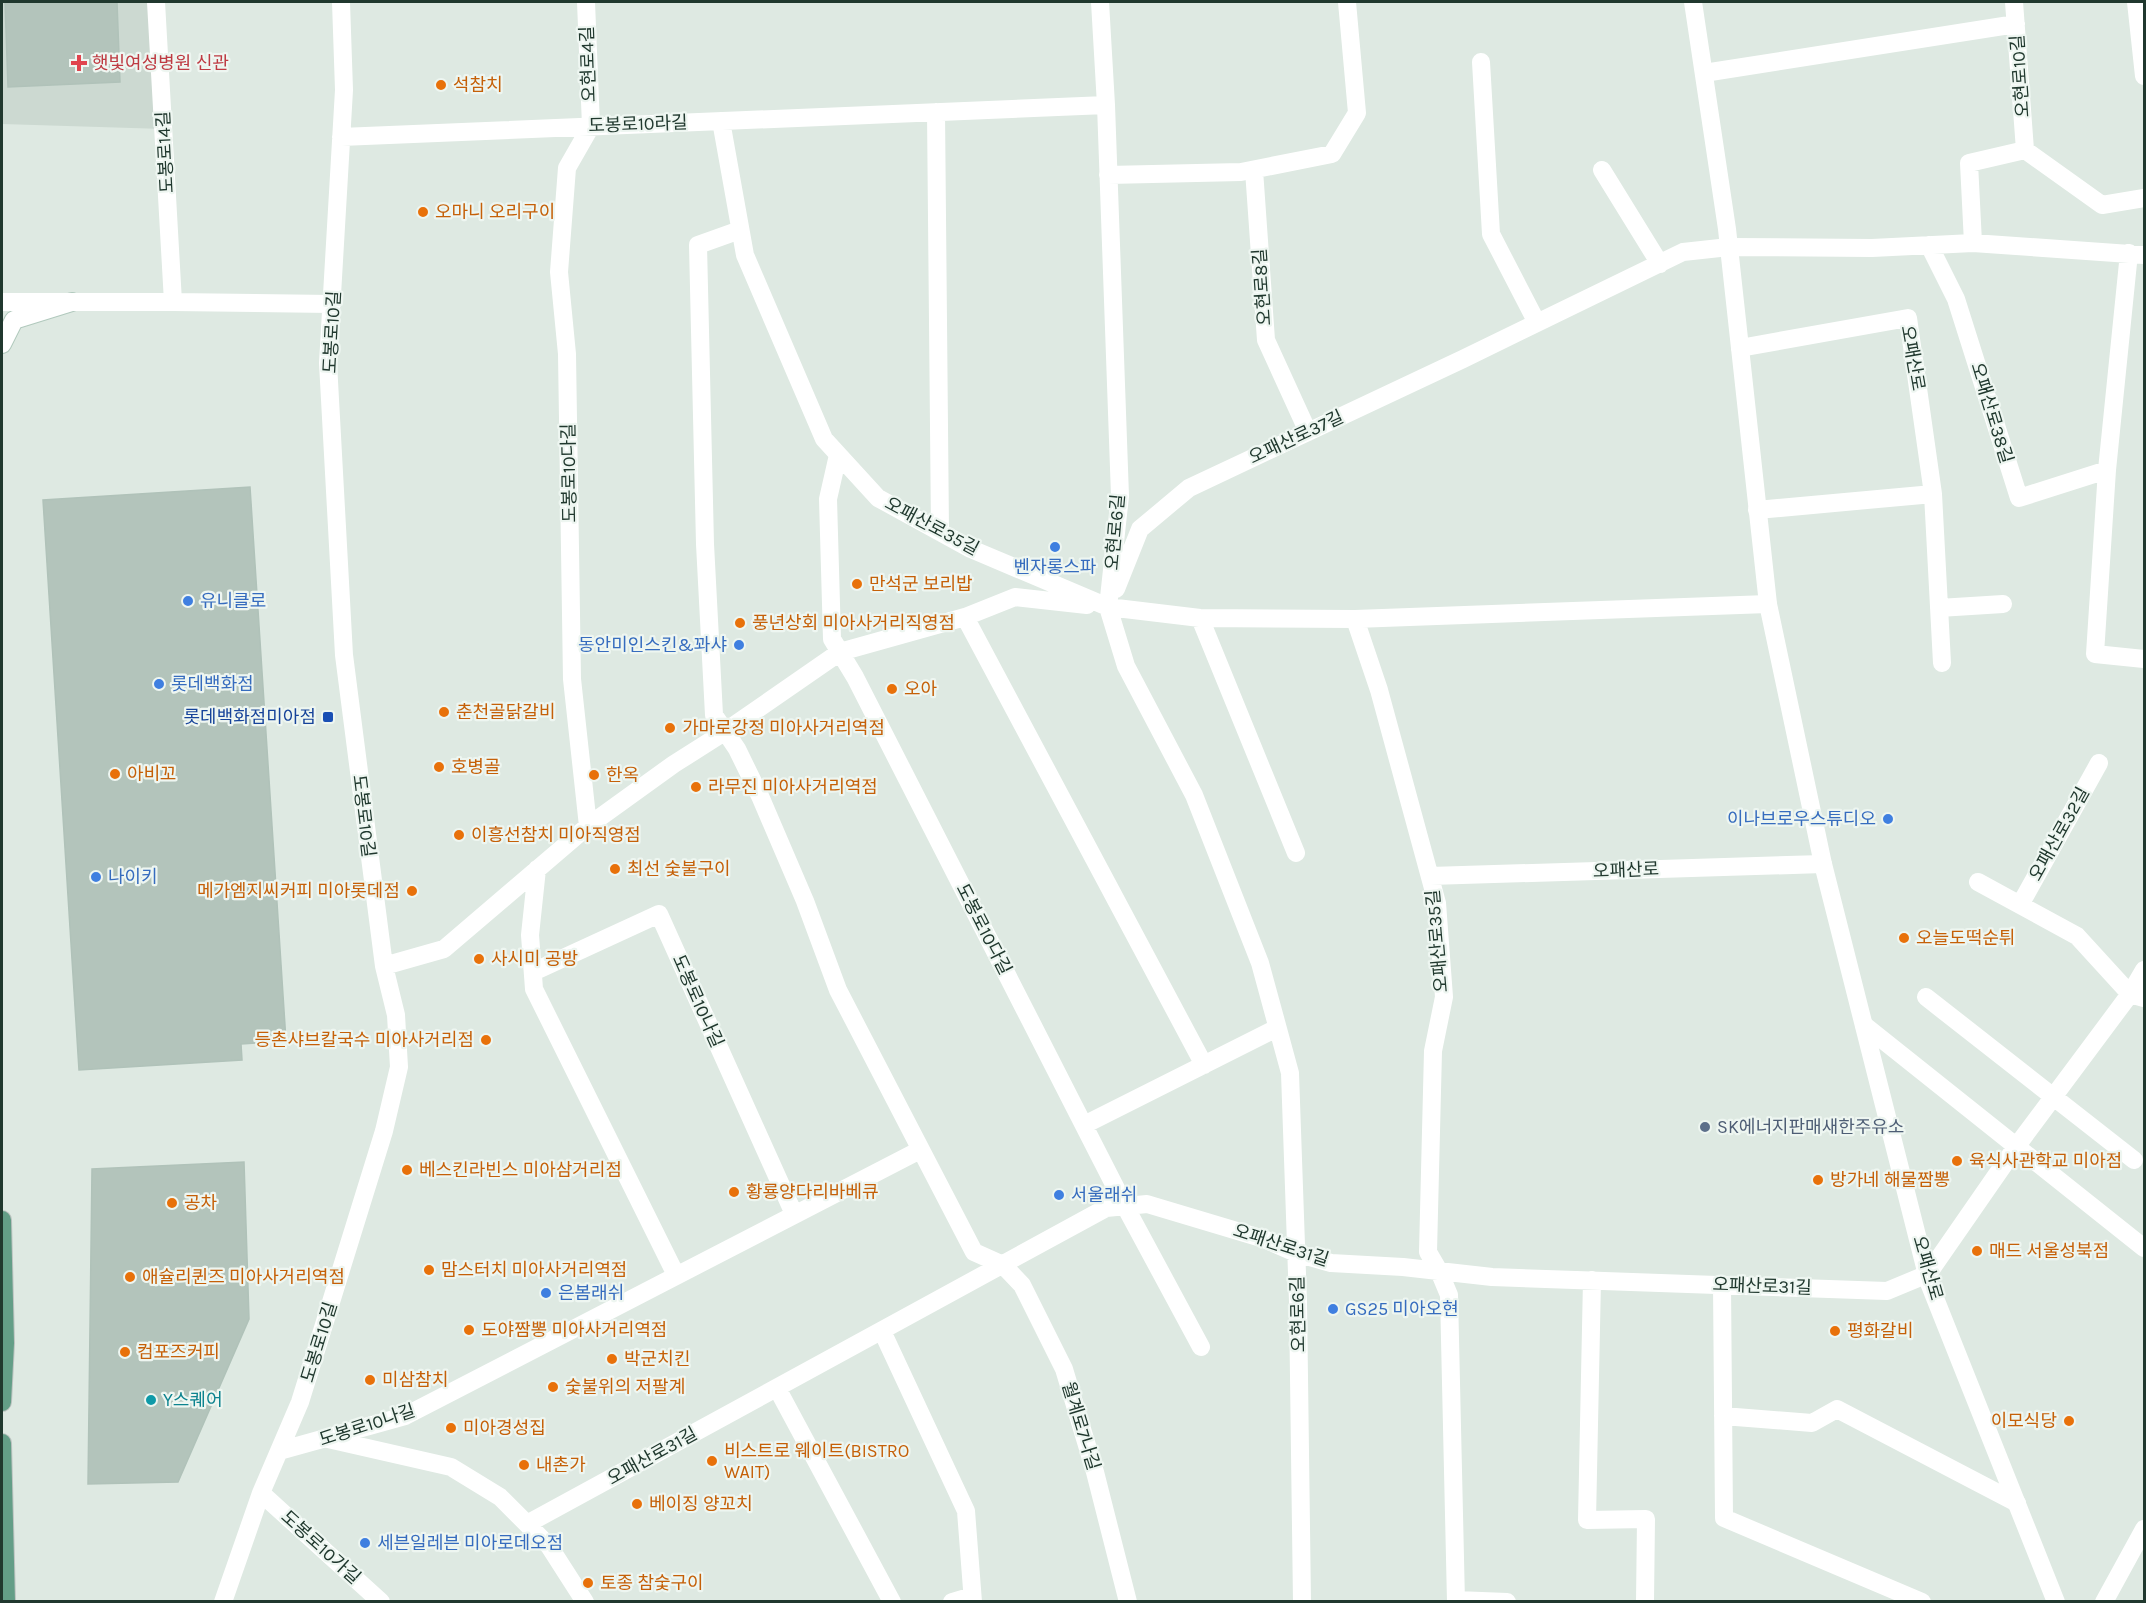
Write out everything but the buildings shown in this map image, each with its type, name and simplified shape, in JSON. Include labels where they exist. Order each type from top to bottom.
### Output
[{"type":"main road","points":[[2,1220],[5,1343],[2,1402]]},
{"type":"main road","points":[[2,1443],[6,1602]]},
{"type":"street","name":"도봉로14길","points":[[156,2],[173,302]]},
{"type":"street","name":"도봉로10길","points":[[223,1602],[261,1493],[300,1402],[384,1131],[399,1067],[396,1014],[384,966],[344,655],[328,363],[344,90],[341,2]]},
{"type":"street","name":"오현로4길","points":[[586,2],[591,126]]},
{"type":"street","name":"오현로6길","points":[[1100,2],[1106,105],[1120,496],[1108,607],[1126,666],[1194,795],[1260,963],[1290,1073],[1296,1253],[1302,1602]]},
{"type":"street","points":[[1108,175],[1241,172],[1332,154],[1357,113],[1347,2]]},
{"type":"street","name":"오패산로","points":[[1693,2],[1729,247],[1768,604],[1823,864],[1929,1283],[2056,1602]]},
{"type":"street","name":"오현로10길","points":[[2014,2],[2025,150]]},
{"type":"street","points":[[2136,2],[2145,76]]},
{"type":"street","points":[[1704,73],[2016,24]]},
{"type":"street","points":[[1481,62],[1491,234],[1537,323]]},
{"type":"street","name":"도봉로10라길","points":[[341,137],[1106,105]]},
{"type":"street","points":[[936,112],[940,532]]},
{"type":"street","name":"오패산로35길","points":[[721,121],[745,255],[824,439],[878,498],[971,549],[1108,607],[1200,618],[1354,619],[1768,604]]},
{"type":"street","name":"도봉로10다길","points":[[588,826],[572,679],[567,354],[559,272],[567,168],[591,126]]},
{"type":"street","points":[[1973,243],[1969,163],[2025,150],[2102,205],[2145,198]]},
{"type":"street","name":"오현로8길","points":[[1254,170],[1266,340],[1308,432]]},
{"type":"street","points":[[1602,170],[1660,264]]},
{"type":"street","points":[[740,230],[698,245],[705,544],[714,715],[737,748],[760,796],[805,901],[838,990],[920,1150],[974,1252],[1003,1265]]},
{"type":"street","points":[[1729,247],[1872,248],[1973,243],[2137,254],[2107,470],[2095,654],[2145,659]]},
{"type":"street","name":"오패산로38길","points":[[1929,244],[1956,299],[2019,498],[2107,470]]},
{"type":"street","name":"오패산로37길","points":[[1108,607],[1140,529],[1189,488],[1683,252],[1729,247]]},
{"type":"street","points":[[2,302],[333,304]]},
{"type":"street","points":[[2,344],[14,320],[72,302]]},
{"type":"street","name":"오패산로","points":[[1740,348],[1908,318],[1933,494],[1942,663]]},
{"type":"street","name":"도봉로10다길","points":[[838,455],[828,499],[832,639],[855,677],[1125,1206]]},
{"type":"street","points":[[1758,510],[1933,494]]},
{"type":"street","points":[[384,966],[444,948],[588,826],[674,764],[840,652],[965,616],[1015,597],[1108,607]]},
{"type":"street","points":[[1939,608],[2003,604]]},
{"type":"street","points":[[965,616],[1204,1065]]},
{"type":"street","points":[[1200,618],[1296,853]]},
{"type":"street","name":"오패산로35길","points":[[1354,619],[1379,690],[1437,903],[1444,997],[1433,1051],[1428,1252],[1439,1271]]},
{"type":"street","name":"오패산로32길","points":[[2020,905],[2099,762]]},
{"type":"street","name":"오패산로","points":[[1430,876],[1823,864]]},
{"type":"street","points":[[537,869],[530,935],[534,989],[676,1275]]},
{"type":"street","points":[[1978,882],[2077,936],[2137,996]]},
{"type":"street","name":"도봉로10나길","points":[[533,972],[659,914],[794,1215]]},
{"type":"street","points":[[1928,1274],[2053,1097],[2137,996],[2145,970]]},
{"type":"street","points":[[1926,997],[2134,1160]]},
{"type":"street","points":[[1864,1025],[2145,1248]]},
{"type":"street","points":[[1084,1125],[1277,1028]]},
{"type":"street","name":"도봉로10나길","points":[[279,1451],[405,1416],[920,1150]]},
{"type":"street","name":"오패산로31길","points":[[527,1524],[1106,1208],[1148,1204],[1264,1239],[1296,1253],[1331,1263],[1402,1267],[1492,1277],[1887,1291],[1928,1274]]},
{"type":"street","points":[[1125,1206],[1201,1347]]},
{"type":"street","name":"월계로7나길","points":[[1003,1265],[1022,1285],[1064,1369],[1095,1472],[1128,1602]]},
{"type":"street","points":[[1439,1271],[1449,1295],[1456,1601],[1507,1602]]},
{"type":"street","points":[[1592,1281],[1587,1520],[1646,1519],[1645,1602]]},
{"type":"street","points":[[1722,1285],[1724,1518],[1922,1602]]},
{"type":"street","points":[[882,1331],[966,1511],[973,1599],[952,1602]]},
{"type":"street","points":[[777,1388],[892,1602]]},
{"type":"street","points":[[1723,1416],[1812,1423],[1837,1409],[2017,1503]]},
{"type":"street","points":[[324,1438],[451,1467],[500,1497],[549,1546],[585,1602]]},
{"type":"street","name":"도봉로10가길","points":[[261,1493],[381,1602]]},
{"type":"street","points":[[2104,1602],[2145,1528]]},
{"type":"shaded area","name":"햇빛여성병원 신관","points":[[2,2],[149,2],[164,129],[2,124]]},
{"type":"place","name":"햇빛여성병원 신관","points":[[79,63]]},
{"type":"place","name":"석참치","points":[[441,85]]},
{"type":"place","name":"오마니 오리구이","points":[[423,212]]},
{"type":"place","name":"벤자롱스파","points":[[1055,547]]},
{"type":"place","name":"만석군 보리밥","points":[[857,584]]},
{"type":"place","name":"유니클로","points":[[188,601]]},
{"type":"place","name":"풍년상회 미아사거리직영점","points":[[740,623]]},
{"type":"place","name":"동안미인스킨&꽈샤","points":[[739,645]]},
{"type":"place","name":"롯데백화점","points":[[159,684]]},
{"type":"place","name":"오아","points":[[892,689]]},
{"type":"place","name":"춘천골닭갈비","points":[[444,712]]},
{"type":"place","name":"롯데백화점미아점","points":[[328,717]]},
{"type":"place","name":"가마로강정 미아사거리역점","points":[[670,728]]},
{"type":"place","name":"호병골","points":[[439,767]]},
{"type":"place","name":"아비꼬","points":[[115,774]]},
{"type":"place","name":"한옥","points":[[594,775]]},
{"type":"place","name":"라무진 미아사거리역점","points":[[696,787]]},
{"type":"place","name":"이나브로우스튜디오","points":[[1888,819]]},
{"type":"place","name":"이흥선참치 미아직영점","points":[[459,835]]},
{"type":"place","name":"최선 숯불구이","points":[[615,869]]},
{"type":"place","name":"나이키","points":[[96,877]]},
{"type":"place","name":"메가엠지씨커피 미아롯데점","points":[[412,891]]},
{"type":"place","name":"오늘도떡순튀","points":[[1904,938]]},
{"type":"place","name":"사시미 공방","points":[[479,959]]},
{"type":"place","name":"등촌샤브칼국수 미아사거리점","points":[[486,1040]]},
{"type":"place","name":"SK에너지판매새한주유소","points":[[1705,1127]]},
{"type":"place","name":"육식사관학교 미아점","points":[[1957,1161]]},
{"type":"place","name":"베스킨라빈스 미아삼거리점","points":[[407,1170]]},
{"type":"place","name":"방가네 해물짬뽕","points":[[1818,1180]]},
{"type":"place","name":"황룡양다리바베큐","points":[[734,1192]]},
{"type":"place","name":"서울래쉬","points":[[1059,1195]]},
{"type":"place","name":"공차","points":[[172,1203]]},
{"type":"place","name":"매드 서울성북점","points":[[1977,1251]]},
{"type":"place","name":"맘스터치 미아사거리역점","points":[[429,1270]]},
{"type":"place","name":"애슐리퀸즈 미아사거리역점","points":[[130,1277]]},
{"type":"place","name":"은봄래쉬","points":[[546,1293]]},
{"type":"place","name":"GS25 미아오현","points":[[1333,1309]]},
{"type":"place","name":"도야짬뽕 미아사거리역점","points":[[469,1330]]},
{"type":"place","name":"평화갈비","points":[[1835,1331]]},
{"type":"place","name":"컴포즈커피","points":[[125,1352]]},
{"type":"place","name":"박군치킨","points":[[612,1359]]},
{"type":"place","name":"미삼참치","points":[[370,1380]]},
{"type":"place","name":"숯불위의 저팔계","points":[[553,1387]]},
{"type":"place","name":"Y스퀘어","points":[[151,1400]]},
{"type":"place","name":"이모식당","points":[[2069,1421]]},
{"type":"place","name":"미아경성집","points":[[451,1428]]},
{"type":"place","name":"비스트로 웨이트(BISTRO WAIT)","points":[[712,1461]]},
{"type":"place","name":"내촌가","points":[[524,1465]]},
{"type":"place","name":"베이징 양꼬치","points":[[637,1504]]},
{"type":"place","name":"세븐일레븐 미아로데오점","points":[[365,1543]]},
{"type":"place","name":"토종 참숯구이","points":[[588,1583]]}]
